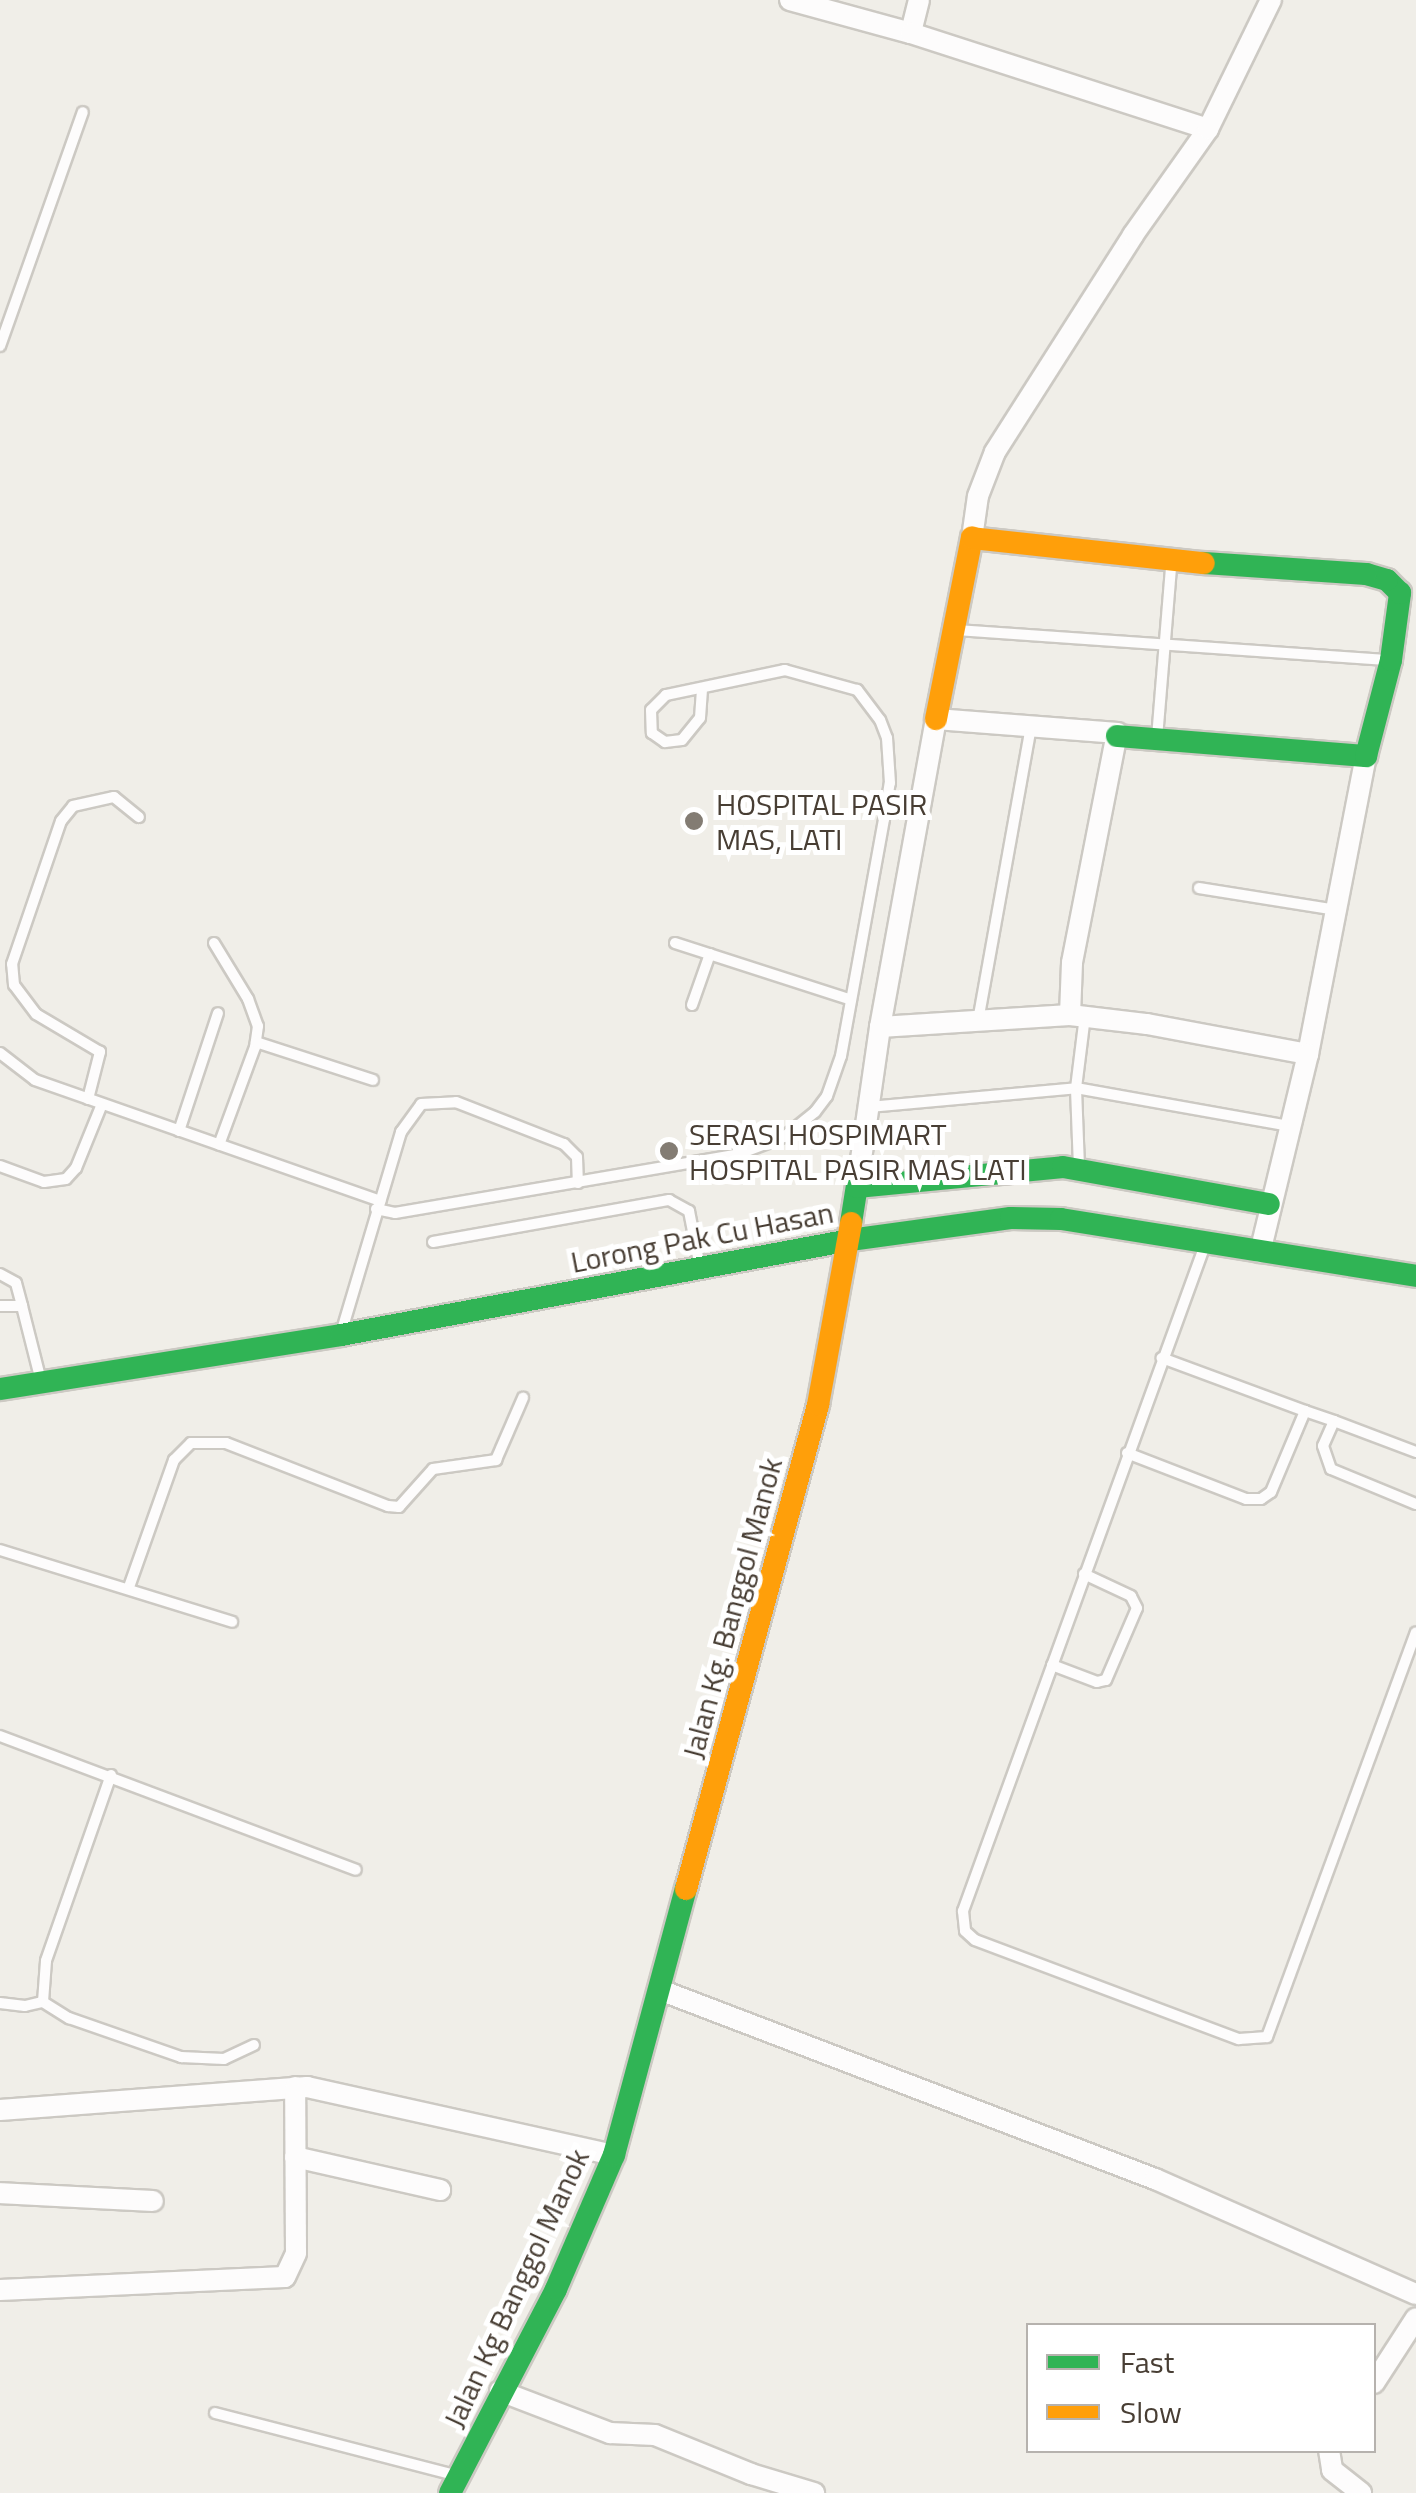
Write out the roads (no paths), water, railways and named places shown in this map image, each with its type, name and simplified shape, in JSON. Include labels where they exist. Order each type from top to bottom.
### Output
[{"type":"street","points":[[790,0],[911,32],[1208,129]]},
{"type":"street","points":[[911,32],[919,0]]},
{"type":"street","points":[[1269,1204],[1079,1168],[1039,1166],[857,1187],[880,1027],[978,496],[995,452],[1133,235],[1208,129],[1271,0]]},
{"type":"street","points":[[972,538],[1172,561],[1366,574],[1387,580],[1402,602],[1366,756],[1308,1054],[1260,1252]]},
{"type":"street","points":[[936,720],[1366,756]]},
{"type":"street","points":[[1078,1015],[1072,963],[1117,736]]},
{"type":"street","points":[[880,1027],[1078,1015],[1308,1054]]},
{"type":"street","name":"Jalan Kg. Banggol Manok","points":[[660,1990],[818,1405],[857,1187]]},
{"type":"street","name":"Lorong Pak Cu Hasan","points":[[0,1390],[341,1336],[850,1240],[1011,1218],[1061,1218],[1416,1276]]},
{"type":"street","points":[[660,1990],[1155,2179],[1416,2294]]},
{"type":"street","name":"Jalan Kg Banggol Manok","points":[[455,2485],[556,2288],[614,2156],[660,1990]]},
{"type":"street","points":[[0,2290],[285,2278],[296,2253],[295,2087]]},
{"type":"street","points":[[0,2110],[295,2087],[322,2089],[614,2156]]},
{"type":"street","points":[[295,2158],[440,2190]]},
{"type":"street","points":[[0,2192],[153,2202]]},
{"type":"street","points":[[1376,2380],[1416,2318]]},
{"type":"street","points":[[500,2391],[610,2433],[655,2435],[752,2474],[814,2493]]},
{"type":"street","points":[[1329,2453],[1332,2470],[1361,2493]]},
{"type":"lane","points":[[0,346],[83,112]]},
{"type":"lane","points":[[1156,739],[1172,561]]},
{"type":"lane","points":[[954,630],[1164,648],[1391,660]]},
{"type":"lane","points":[[0,1053],[35,1080],[395,1213],[764,1147],[816,1112],[835,1080],[890,783],[887,738],[880,720],[856,690],[810,674],[771,672],[679,692],[656,702],[649,720],[652,733],[665,742],[682,740],[700,718],[702,690]]},
{"type":"lane","points":[[978,1022],[1032,727]]},
{"type":"lane","points":[[88,1099],[100,1052],[36,1014],[14,985],[12,964],[61,821],[73,806],[114,797],[139,817]]},
{"type":"lane","points":[[1200,888],[1337,910]]},
{"type":"lane","points":[[214,943],[256,1016],[256,1042],[219,1145]]},
{"type":"lane","points":[[675,943],[851,1000]]},
{"type":"lane","points":[[692,1005],[710,954]]},
{"type":"lane","points":[[179,1131],[218,1014]]},
{"type":"lane","points":[[1078,1015],[1079,1168]]},
{"type":"lane","points":[[256,1042],[373,1080]]},
{"type":"lane","points":[[868,1107],[1076,1088],[1289,1126]]},
{"type":"lane","points":[[341,1336],[407,1118],[420,1104],[456,1102],[564,1144],[576,1156],[578,1183]]},
{"type":"lane","points":[[0,1166],[44,1182],[66,1179],[76,1168],[102,1104]]},
{"type":"lane","points":[[433,1242],[669,1200],[689,1211],[700,1268]]},
{"type":"lane","points":[[1206,1242],[963,1911],[965,1931],[975,1940],[1240,2039],[1259,2040],[1272,2030],[1416,1633]]},
{"type":"lane","points":[[0,1274],[19,1287],[42,1383]]},
{"type":"lane","points":[[0,1306],[22,1306]]},
{"type":"lane","points":[[1162,1358],[1416,1452]]},
{"type":"lane","points":[[129,1587],[174,1460],[190,1443],[226,1443],[388,1506],[399,1506],[432,1469],[444,1464],[477,1466],[496,1460],[523,1398]]},
{"type":"lane","points":[[1127,1453],[1246,1499],[1261,1499],[1272,1492],[1305,1411]]},
{"type":"lane","points":[[1334,1421],[1323,1446],[1331,1469],[1416,1504]]},
{"type":"lane","points":[[0,1550],[232,1622]]},
{"type":"lane","points":[[1052,1665],[1106,1680],[1137,1608],[1132,1596],[1084,1574]]},
{"type":"lane","points":[[0,1736],[356,1870]]},
{"type":"lane","points":[[43,2002],[46,1961],[111,1775]]},
{"type":"lane","points":[[0,2003],[43,2002],[69,2018],[181,2058],[224,2060],[254,2045]]},
{"type":"lane","points":[[215,2412],[455,2485]]},
{"type":"place","name":"HOSPITAL PASIR MAS, LATI","points":[[694,821]]},
{"type":"place","name":"SERASI HOSPIMART HOSPITAL PASIR MAS LATI","points":[[669,1151]]}]
